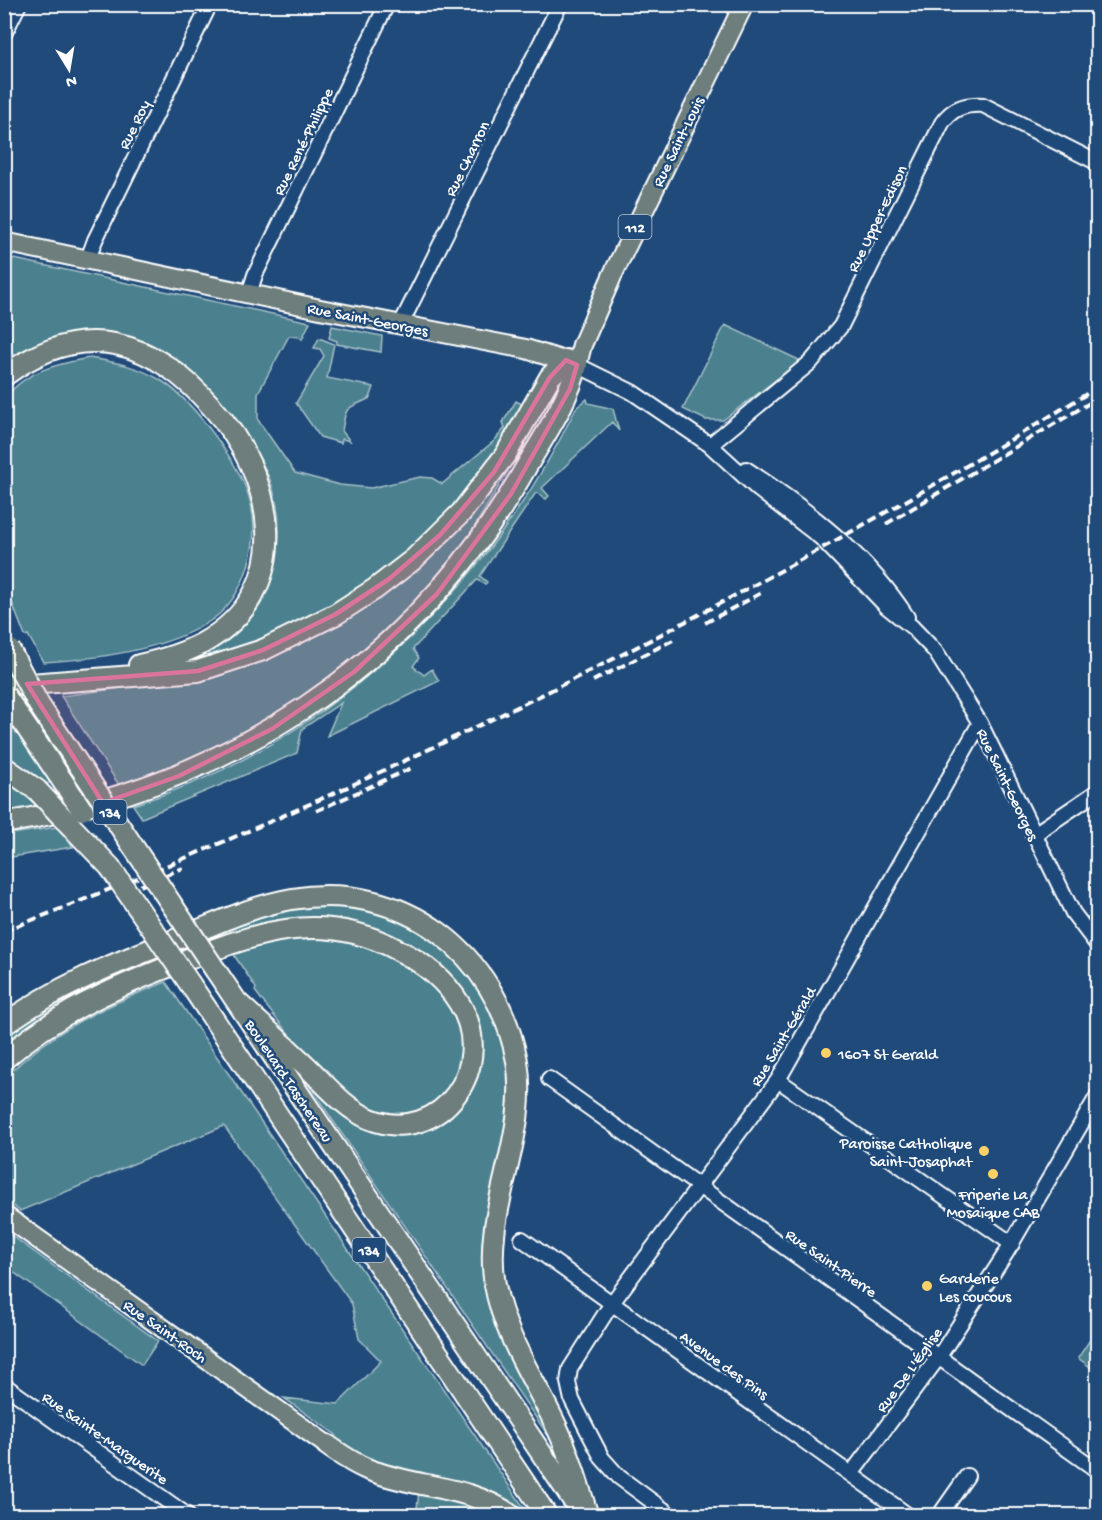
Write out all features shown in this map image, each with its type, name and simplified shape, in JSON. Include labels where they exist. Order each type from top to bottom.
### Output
[{"type":"highway","points":[[4,376],[36,355],[77,343],[113,344],[160,361],[193,387],[227,426],[253,470],[266,507],[268,537],[262,567],[249,598],[230,622],[205,642],[175,656],[75,679]]},
{"type":"highway","points":[[4,686],[198,671],[274,645],[362,598],[428,546],[474,498],[515,439],[550,376],[572,363]]},
{"type":"highway","points":[[4,823],[83,808],[179,776],[272,729],[354,672],[437,594],[480,539],[515,486],[570,389],[572,363]]},
{"type":"highway","name":"Boulevard Taschereau","points":[[4,640],[39,705],[583,1515]]},
{"type":"highway","name":"Boulevard Taschereau","points":[[4,694],[82,810],[110,867],[547,1515]]},
{"type":"highway","points":[[4,767],[37,790],[110,867]]},
{"type":"highway","points":[[4,1025],[44,998],[97,971],[237,916],[290,899],[332,896],[380,903],[424,923],[452,942],[474,965],[495,996],[509,1029],[518,1068],[515,1122],[493,1232],[493,1266],[498,1301],[511,1337],[560,1433],[588,1515]]},
{"type":"highway","points":[[4,1059],[56,1018],[109,990],[239,940],[273,931],[309,927],[347,931],[383,942],[412,957],[437,977],[455,997],[468,1020],[473,1048],[468,1074],[453,1098],[428,1118],[402,1124],[372,1119],[340,1098],[238,1003]]},
{"type":"highway","points":[[327,1445],[368,1470],[466,1492],[512,1515]]},
{"type":"main road","name":"Rue Saint-Louis","points":[[572,363],[620,258],[744,4]]},
{"type":"main road","name":"Rue Saint-Georges","points":[[4,242],[526,349],[572,363]]},
{"type":"main road","name":"Rue Saint-Roch","points":[[4,1215],[327,1445]]},
{"type":"street","points":[[4,34],[19,4]]},
{"type":"street","name":"Rue Roy","points":[[88,259],[95,240],[210,4]]},
{"type":"street","name":"Rue René-Philippe","points":[[249,294],[260,265],[387,4]]},
{"type":"street","name":"Rue Charron","points":[[402,324],[560,4]]},
{"type":"street","name":"Rue Upper-Edison","points":[[710,446],[811,362],[841,326],[942,123],[952,111],[971,104],[982,105],[1098,163]]},
{"type":"street","name":"Rue Saint-Georges","points":[[572,363],[632,392],[766,482],[832,532],[895,600],[912,627],[956,681],[980,723],[1033,836],[1073,913],[1098,946]]},
{"type":"street","name":"Rue Saint-Gérald","points":[[672,1515],[608,1466],[570,1395],[568,1379],[576,1355],[778,1080],[980,723]]},
{"type":"street","points":[[1033,836],[1098,791]]},
{"type":"street","name":"Rue Saint-Pierre","points":[[549,1079],[1098,1472]]},
{"type":"street","points":[[778,1080],[1012,1244]]},
{"type":"street","name":"Rue De L'Église","points":[[851,1474],[938,1358],[1012,1244],[1098,1095]]},
{"type":"street","name":"Avenue des Pins","points":[[522,1239],[909,1515]]},
{"type":"street","name":"Rue Sainte-Marguerite","points":[[4,1385],[188,1515]]},
{"type":"street","points":[[939,1515],[967,1476]]},
{"type":"highlighted area","points":[[566,360],[577,365],[570,389],[511,494],[437,594],[354,672],[272,729],[179,776],[103,803],[27,684],[198,671],[263,650],[336,614],[389,579],[440,535],[494,472],[550,377]]},
{"type":"green space","points":[[5,257],[310,322],[302,339],[298,336],[289,336],[258,393],[258,420],[295,473],[340,485],[371,488],[420,477],[432,478],[442,484],[494,441],[505,428],[503,422],[516,401],[526,406],[493,460],[471,490],[442,521],[382,573],[316,614],[244,646],[204,659],[202,656],[223,641],[256,606],[268,585],[275,563],[279,540],[278,515],[273,489],[264,466],[243,434],[199,381],[175,360],[148,344],[117,336],[99,336],[34,349],[5,365]]},
{"type":"green space","points":[[725,325],[801,361],[723,420],[706,420],[683,409]]},
{"type":"green space","points":[[332,326],[382,336],[381,352],[337,344],[337,341],[329,338]]},
{"type":"green space","points":[[319,338],[334,344],[327,378],[374,387],[370,398],[352,406],[347,411],[342,431],[350,441],[342,439],[341,443],[320,437],[296,403],[324,356],[320,349],[314,348]]},
{"type":"green space","points":[[89,358],[126,365],[153,376],[175,391],[202,419],[227,454],[246,489],[253,519],[252,551],[242,582],[234,596],[213,619],[195,630],[131,651],[43,662],[28,635],[25,636],[5,585],[5,398],[22,381],[42,370]]},
{"type":"green space","points":[[587,399],[588,403],[613,409],[619,431],[612,422],[542,488],[549,496],[546,499],[535,494],[480,576],[487,582],[485,584],[477,580],[413,649],[419,658],[413,666],[424,675],[432,669],[439,681],[327,736],[341,703],[302,729],[297,753],[142,818],[133,805],[205,778],[272,743],[336,701],[395,652],[448,598],[497,539],[539,475],[576,408]]},
{"type":"green space","points":[[506,467],[509,469],[458,554],[415,606],[338,674],[236,740],[121,788],[61,696],[174,681],[313,634]]},
{"type":"green space","points":[[4,713],[52,781],[46,785],[30,771],[5,756]]},
{"type":"green space","points":[[4,778],[41,809],[5,815]]},
{"type":"green space","points":[[57,827],[73,847],[5,858],[5,835]]},
{"type":"green space","points":[[316,905],[354,906],[401,920],[441,944],[481,987],[506,1043],[512,1092],[486,1249],[554,1434],[549,1437],[297,1068],[383,1131],[468,1093],[476,1075],[480,1055],[420,953],[396,938],[369,928],[329,920],[294,919],[266,923],[222,937],[219,933],[278,911]]},
{"type":"green space","points":[[319,935],[359,941],[393,956],[432,984],[453,1008],[462,1027],[460,1064],[455,1081],[445,1095],[432,1105],[417,1112],[400,1114],[382,1113],[357,1103],[285,1030],[255,991],[256,988],[234,955],[256,946],[255,944]]},
{"type":"green space","points":[[152,959],[155,964],[5,1048],[5,1036],[39,1012],[113,975]]},
{"type":"green space","points":[[166,982],[529,1515],[522,1515],[410,1473],[353,1455],[335,1437],[336,1435],[284,1398],[338,1404],[381,1361],[359,1339],[352,1304],[224,1126],[20,1211],[5,1200],[5,1077],[23,1060],[80,1021],[121,1000]]},
{"type":"green space","points":[[5,1231],[158,1341],[142,1365],[5,1266]]},
{"type":"green space","points":[[1097,1329],[1097,1372],[1078,1358]]},
{"type":"green space","points":[[419,1492],[456,1500],[491,1514],[416,1516]]},
{"type":"railway","points":[[4,931],[287,814],[426,751],[563,684],[834,542],[1098,387]]},
{"type":"railway","points":[[886,524],[1098,398]]},
{"type":"railway","points":[[705,623],[763,592]]},
{"type":"railway","points":[[593,681],[675,639]]},
{"type":"railway","points":[[316,811],[414,767]]},
{"type":"railway","points":[[128,891],[183,868]]},
{"type":"place","name":"1607 St Gerald","points":[[826,1053]]},
{"type":"place","name":"Paroisse Catholique Saint-Josaphat","points":[[984,1151]]},
{"type":"place","name":"Friperie La Mosaïque CAB","points":[[993,1174]]},
{"type":"place","name":"Garderie Les coucous","points":[[927,1286]]}]
